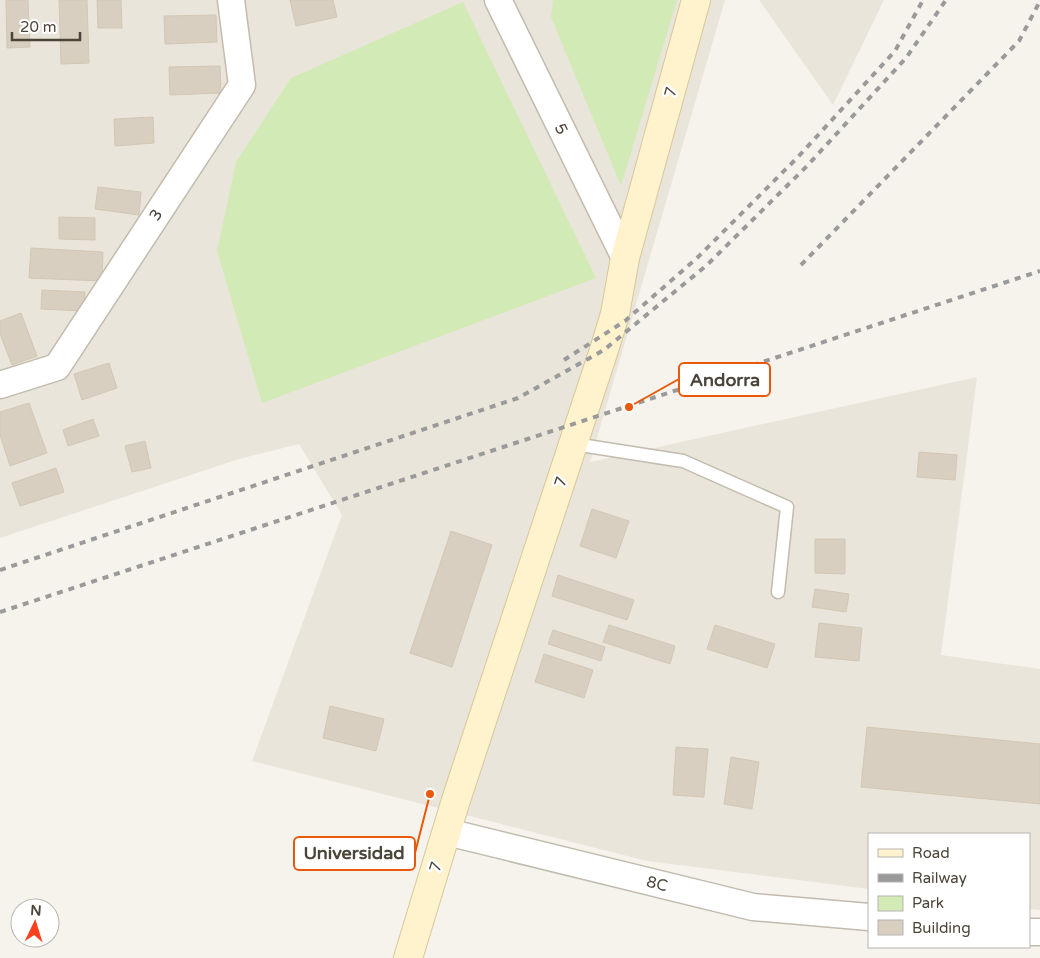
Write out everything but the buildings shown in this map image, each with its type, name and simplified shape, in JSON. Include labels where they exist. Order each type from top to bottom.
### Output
[{"type":"street","name":"3","points":[[0,385],[57,367],[242,84],[231,0]]},
{"type":"street","name":"5","points":[[498,0],[625,258]]},
{"type":"street","name":"7","points":[[408,958],[456,800],[615,314],[625,258],[696,0]]},
{"type":"street","name":"8C","points":[[447,832],[753,907],[868,917]]},
{"type":"lane","points":[[574,444],[683,461],[787,507],[778,592]]},
{"type":"shaded area","points":[[0,0],[725,0],[590,462],[977,377],[941,655],[1040,669],[1040,910],[1030,909],[1030,833],[868,833],[868,889],[647,861],[252,761],[342,515],[299,444],[239,459],[0,538]]},
{"type":"shaded area","points":[[759,0],[884,0],[833,105]]},
{"type":"green space","points":[[553,0],[677,0],[621,186],[551,17]]},
{"type":"green space","points":[[463,2],[596,278],[262,403],[217,251],[236,162],[291,78]]},
{"type":"railway","points":[[564,360],[625,321],[697,258],[798,157],[895,51],[923,0]]},
{"type":"railway","points":[[0,570],[518,398],[604,350],[707,265],[807,166],[906,58],[946,0]]},
{"type":"railway","points":[[801,265],[1019,41],[1040,1]]},
{"type":"railway","points":[[0,612],[1040,271]]},
{"type":"place","name":"Andorra","points":[[629,407]]},
{"type":"place","name":"Universidad","points":[[430,794]]}]
